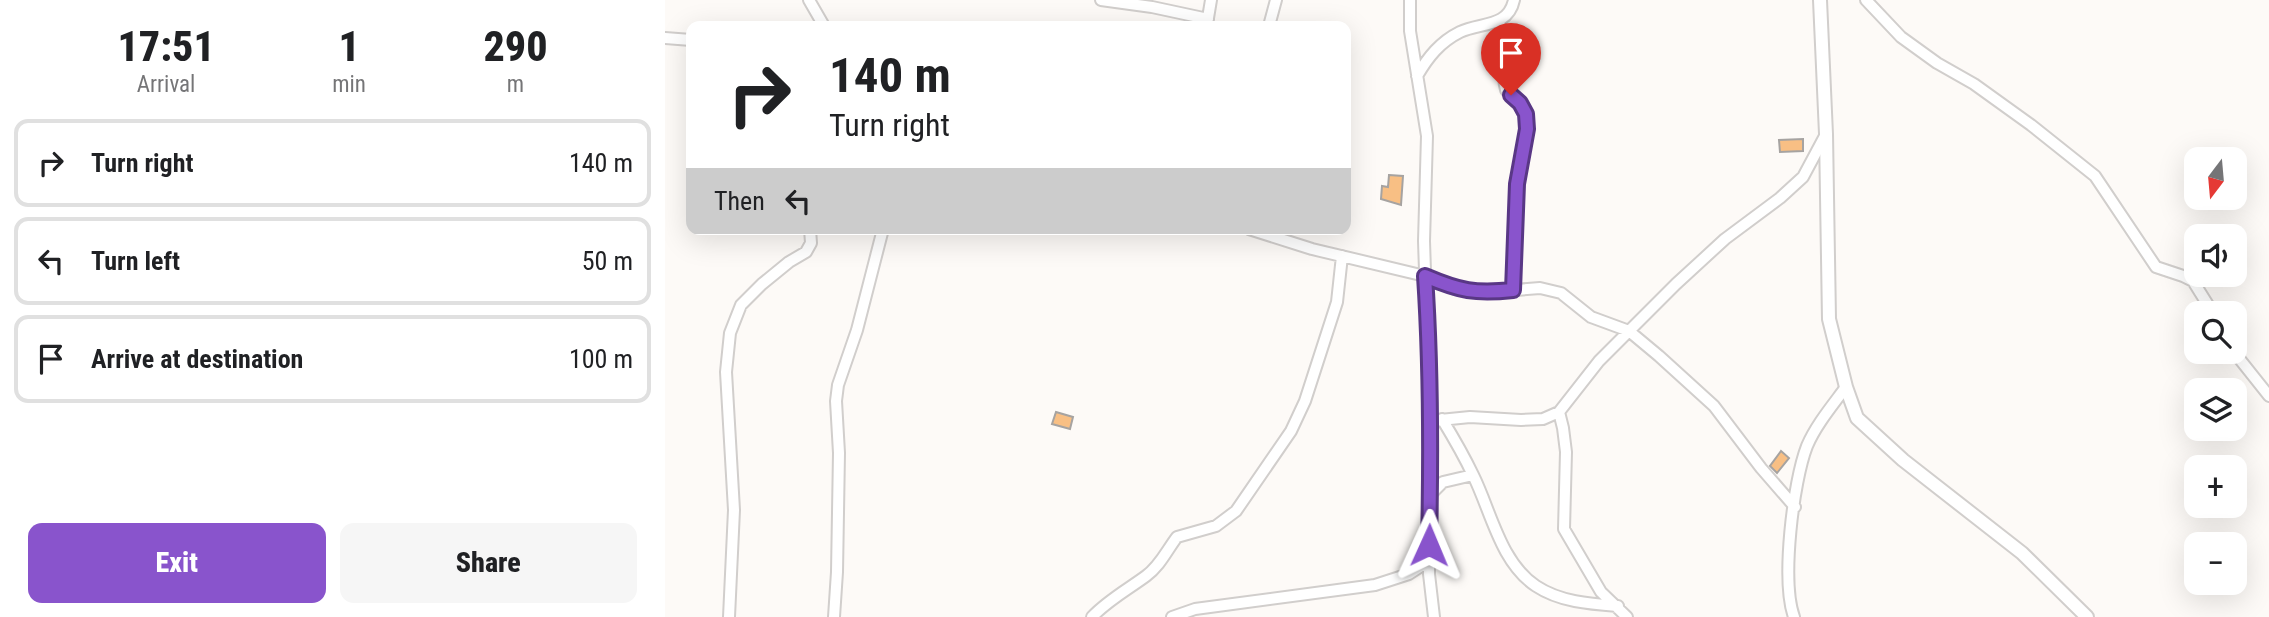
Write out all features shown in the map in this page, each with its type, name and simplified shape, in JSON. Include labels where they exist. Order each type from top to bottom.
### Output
[{"type":"street","points":[[809,0],[821,21]]},
{"type":"street","points":[[1101,0],[1152,7],[1200,21]]},
{"type":"street","points":[[1207,21],[1211,0]]},
{"type":"street","points":[[1270,21],[1276,0]]},
{"type":"street","points":[[1410,0],[1410,30],[1427,136],[1425,276],[1430,421],[1429,561],[1434,617]]},
{"type":"street","points":[[1417,76],[1429,56],[1442,44],[1460,32],[1498,21],[1508,15],[1514,0]]},
{"type":"street","points":[[1820,0],[1826,134],[1829,319],[1846,387],[1857,418],[1903,460],[2022,553],[2087,617]]},
{"type":"street","points":[[1866,0],[1901,37],[1937,63],[1974,84],[2095,176],[2148,258],[2156,267],[2193,281],[2206,301]]},
{"type":"street","points":[[1498,21],[1508,46],[1504,72],[1506,90],[1520,103],[1526,114],[1517,184],[1513,290]]},
{"type":"street","points":[[665,38],[686,40]]},
{"type":"street","points":[[1430,421],[1470,417],[1543,419],[1559,412],[1599,361],[1676,284],[1725,239],[1780,198],[1803,177],[1826,134]]},
{"type":"street","points":[[729,617],[734,510],[726,372],[730,333],[741,306],[762,284],[806,252],[811,243],[810,235]]},
{"type":"street","points":[[834,617],[839,477],[836,401],[838,385],[857,330],[881,235]]},
{"type":"street","points":[[1268,235],[1313,249],[1425,276],[1455,289],[1473,292],[1540,288],[1561,293],[1591,317],[1629,331],[1714,406],[1761,468],[1795,507]]},
{"type":"street","points":[[1092,617],[1126,588],[1147,576],[1160,563],[1177,537],[1216,526],[1236,511],[1278,452],[1305,401],[1330,326],[1337,302],[1342,256]]},
{"type":"street","points":[[2244,364],[2269,396]]},
{"type":"street","points":[[1794,617],[1787,561],[1799,478],[1808,445],[1846,387]]},
{"type":"street","points":[[1559,412],[1566,452],[1564,529],[1601,592],[1627,617]]},
{"type":"street","points":[[1442,419],[1473,475],[1497,533],[1514,565],[1535,586],[1574,602],[1618,606]]},
{"type":"street","points":[[1430,495],[1443,482],[1473,475]]},
{"type":"street","points":[[1172,617],[1195,609],[1375,585],[1409,574],[1429,561]]},
{"type":"building","points":[[1803,139],[1803,151],[1780,152],[1779,140]]},
{"type":"building","points":[[1389,175],[1403,176],[1401,205],[1381,199],[1382,186],[1388,187]]},
{"type":"building","points":[[1056,412],[1073,417],[1070,429],[1052,424]]},
{"type":"building","points":[[1781,451],[1789,458],[1777,473],[1770,466]]},
{"type":"route","points":[[1429,545],[1430,421],[1425,276],[1455,289],[1473,292],[1513,290],[1517,184],[1527,129],[1526,114],[1520,103],[1511,95]]}]
